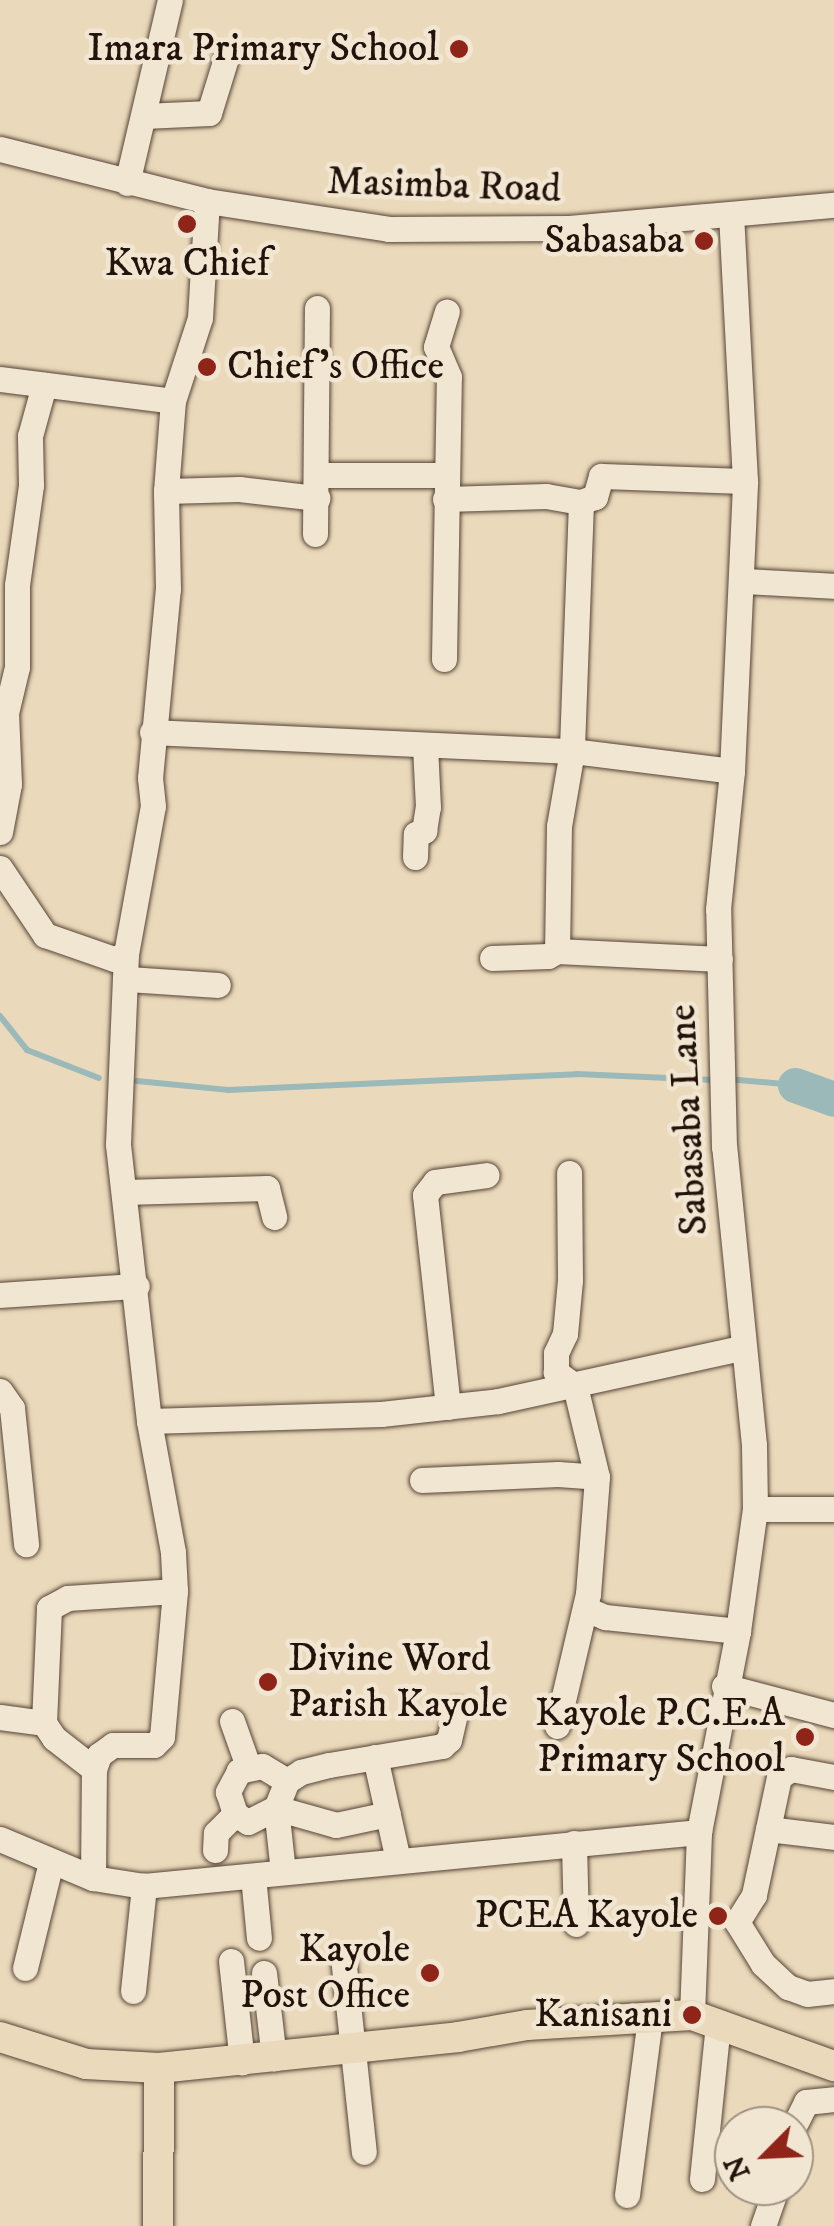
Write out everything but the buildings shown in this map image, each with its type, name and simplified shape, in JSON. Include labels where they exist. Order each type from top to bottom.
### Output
[{"type":"main road","points":[[0,2037],[86,2064],[158,2068],[353,2050],[527,2025],[650,2017],[705,2020],[834,2066]]},
{"type":"main road","points":[[158,2068],[158,2226]]},
{"type":"street","points":[[127,183],[170,0]]},
{"type":"street","points":[[144,116],[209,113],[226,58]]},
{"type":"street","name":"Masimba Road","points":[[0,149],[207,202],[388,229],[568,228],[834,205]]},
{"type":"street","points":[[93,1878],[94,1769],[99,1755],[112,1745],[154,1745],[162,1737],[175,1592],[173,1552],[149,1420],[118,1144],[127,966],[153,806],[152,732],[168,589],[166,491],[173,401],[200,318],[207,202]]},
{"type":"street","name":"Sabasaba Lane","points":[[702,2179],[705,2020],[693,1920],[699,1832],[724,1686],[738,1631],[755,1509],[754,1444],[724,1146],[718,908],[732,770],[745,481],[730,216]]},
{"type":"street","points":[[315,534],[313,400],[317,308]]},
{"type":"street","points":[[444,659],[450,377],[436,346],[446,312]]},
{"type":"street","points":[[0,379],[173,401]]},
{"type":"street","points":[[0,832],[8,784],[6,714],[17,668],[16,585],[32,486],[30,436],[44,385]]},
{"type":"street","points":[[166,491],[446,487],[581,502],[594,497],[601,476],[745,481]]},
{"type":"street","points":[[557,951],[559,826],[572,750],[581,502]]},
{"type":"street","points":[[743,580],[834,586]]},
{"type":"street","points":[[152,732],[572,750],[732,770]]},
{"type":"street","points":[[415,857],[416,834],[424,830],[428,807],[425,746]]},
{"type":"street","points":[[0,868],[46,934],[127,966],[218,986]]},
{"type":"street","points":[[492,958],[548,956],[557,951],[720,959]]},
{"type":"street","points":[[556,1726],[586,1609],[596,1478],[575,1386],[556,1372],[556,1352],[565,1334],[570,1280],[569,1173]]},
{"type":"street","points":[[448,1406],[425,1194],[435,1182],[487,1176]]},
{"type":"street","points":[[124,1192],[268,1188],[274,1217]]},
{"type":"street","points":[[0,1295],[136,1286]]},
{"type":"street","points":[[149,1420],[381,1414],[448,1406],[575,1386],[742,1348]]},
{"type":"street","points":[[0,1391],[12,1408],[26,1544]]},
{"type":"street","points":[[422,1480],[558,1474],[596,1478]]},
{"type":"street","points":[[755,1509],[834,1509]]},
{"type":"street","points":[[94,1769],[54,1738],[44,1723],[49,1608],[68,1598],[175,1592]]},
{"type":"street","points":[[586,1609],[605,1617],[738,1631]]},
{"type":"street","points":[[724,1686],[834,1716]]},
{"type":"street","points":[[283,1872],[276,1808],[288,1781],[301,1772],[446,1744],[456,1710]]},
{"type":"street","points":[[0,1717],[44,1723]]},
{"type":"street","points":[[232,1721],[248,1766]]},
{"type":"street","points":[[375,1757],[398,1860]]},
{"type":"street","points":[[288,1781],[268,1768],[248,1766],[229,1784],[236,1814],[248,1822],[276,1808],[336,1825],[388,1814]]},
{"type":"street","points":[[737,1922],[754,1894],[782,1774],[791,1769],[834,1776]]},
{"type":"street","points":[[214,1850],[216,1832],[236,1814]]},
{"type":"street","points":[[768,1829],[834,1836]]},
{"type":"street","points":[[0,1839],[93,1878],[144,1886],[699,1832]]},
{"type":"street","points":[[574,1843],[576,1924]]},
{"type":"street","points":[[25,1968],[51,1862]]},
{"type":"street","points":[[252,1876],[258,1938]]},
{"type":"street","points":[[133,1992],[144,1886]]},
{"type":"street","points":[[693,1920],[737,1922]]},
{"type":"street","points":[[737,1922],[763,1964],[788,1987],[819,1995],[834,1991]]},
{"type":"street","points":[[343,1958],[364,2152]]},
{"type":"street","points":[[230,1961],[242,2062]]},
{"type":"street","points":[[264,1973],[274,2058]]},
{"type":"street","points":[[628,2195],[650,2017]]},
{"type":"street","points":[[804,2106],[806,2102],[834,2099]]},
{"type":"waterway","points":[[0,1016],[27,1050],[99,1078]]},
{"type":"waterway","points":[[137,1081],[228,1090],[577,1074],[714,1080]]},
{"type":"waterway","points":[[727,1079],[795,1085]]},
{"type":"waterway","points":[[795,1085],[834,1099]]},
{"type":"place","name":"Imara Primary School","points":[[459,49]]},
{"type":"place","name":"Kwa Chief","points":[[187,224]]},
{"type":"place","name":"Sabasaba","points":[[704,241]]},
{"type":"place","name":"Chief's Office","points":[[207,367]]},
{"type":"place","name":"Divine Word Parish Kayole","points":[[268,1682]]},
{"type":"place","name":"Kayole P.C.E.A Primary School","points":[[805,1737]]},
{"type":"place","name":"PCEA Kayole","points":[[718,1916]]},
{"type":"place","name":"Kayole Post Office","points":[[430,1973]]},
{"type":"place","name":"Kanisani","points":[[692,2015]]}]
